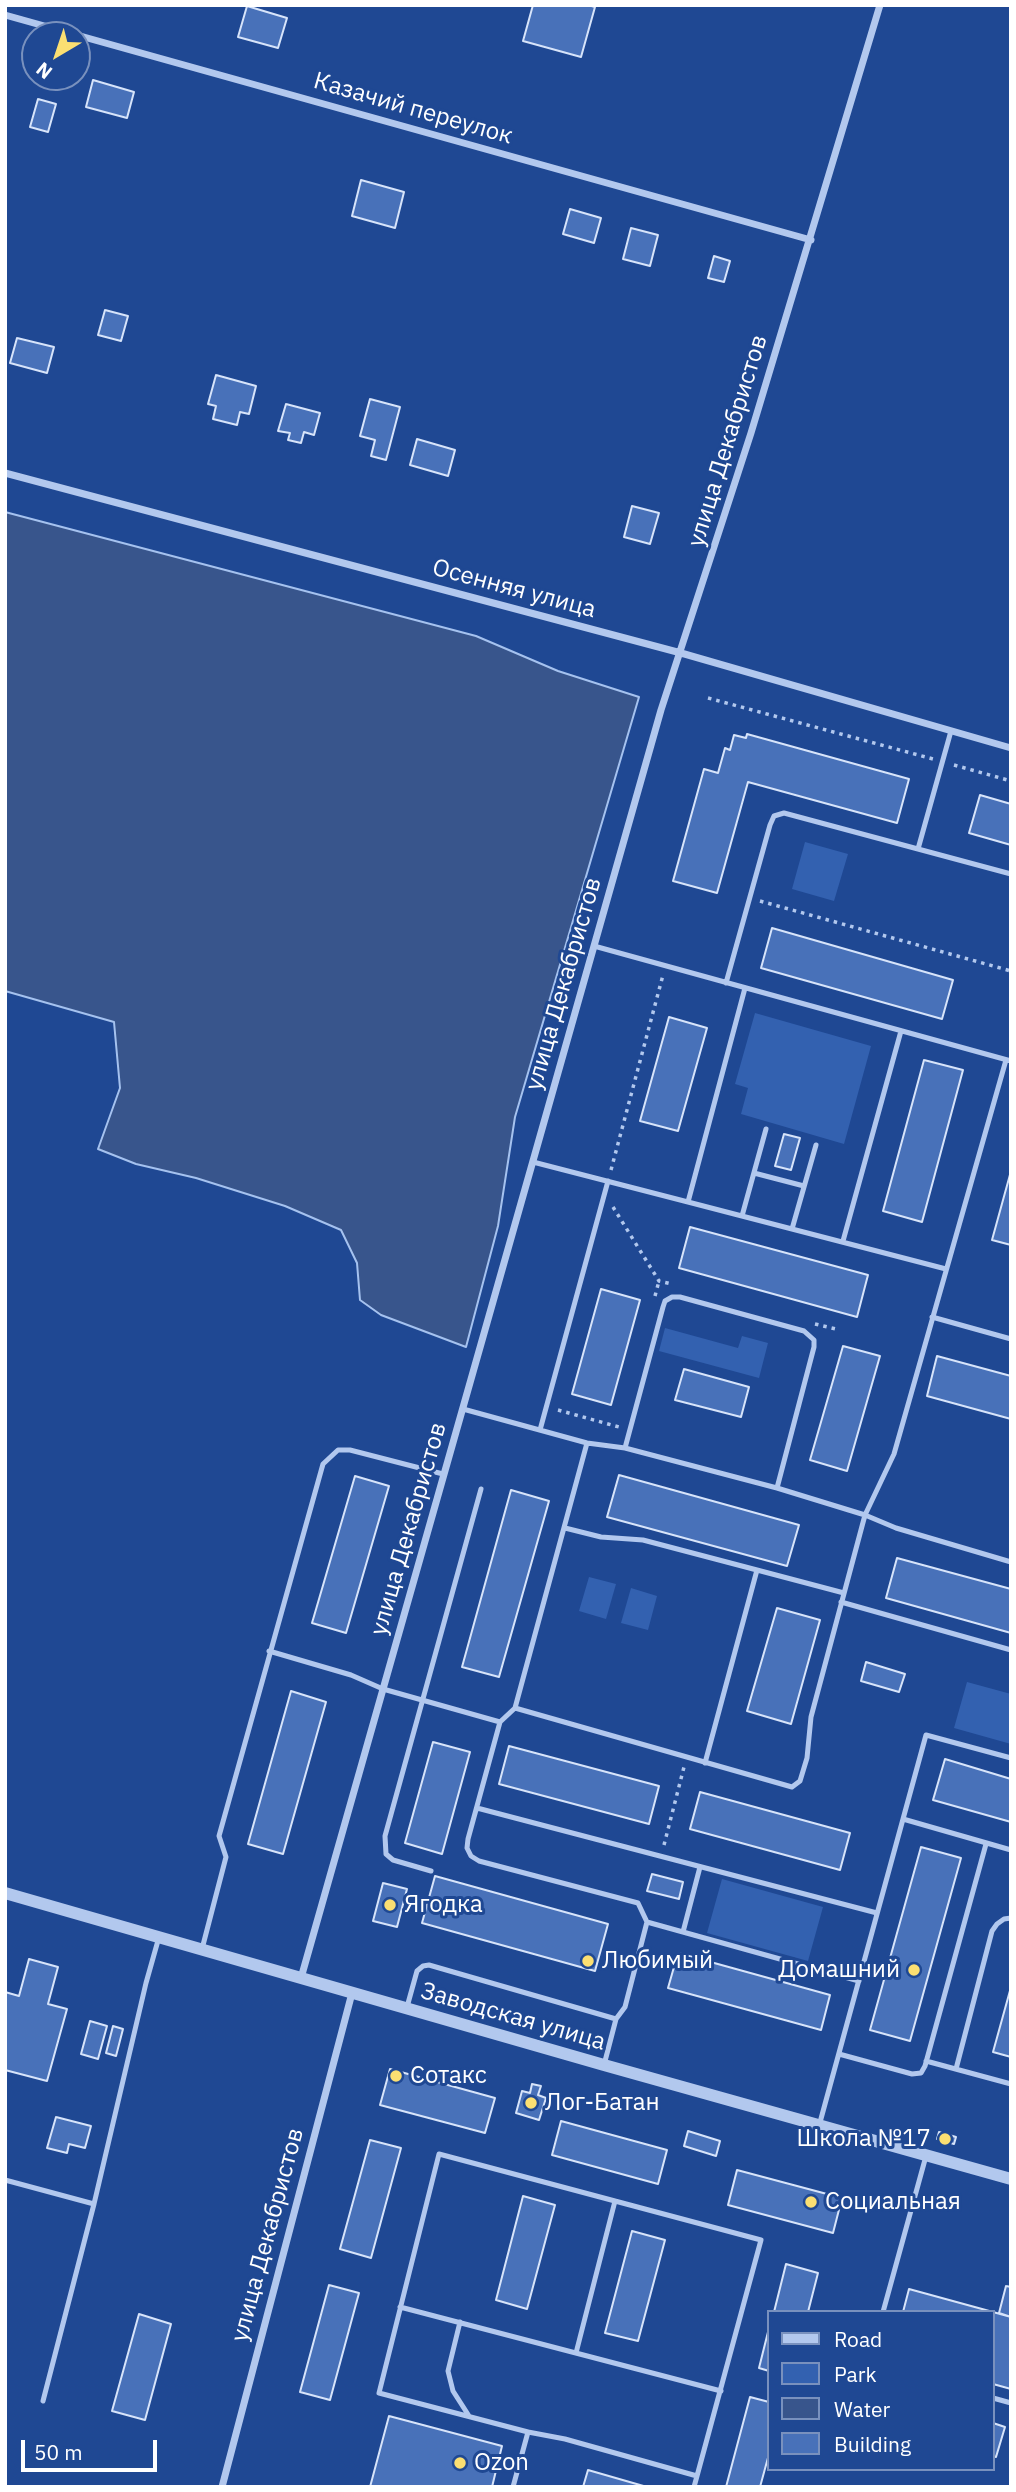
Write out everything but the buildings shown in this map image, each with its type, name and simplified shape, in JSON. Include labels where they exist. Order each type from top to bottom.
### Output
[{"type":"street","name":"улица Декабристов","points":[[301,1978],[661,710],[811,240],[880,5]]},
{"type":"street","name":"Казачий переулок","points":[[5,15],[811,240]]},
{"type":"street","name":"Осенняя улица","points":[[5,473],[681,653],[1011,748]]},
{"type":"street","name":"Заводская улица","points":[[5,1893],[1011,2179]]},
{"type":"street","name":"улица Декабристов","points":[[222,2487],[352,1993]]},
{"type":"lane","points":[[918,849],[951,731]]},
{"type":"lane","points":[[726,983],[774,816],[783,813],[1011,874]]},
{"type":"lane","points":[[515,1708],[792,1787],[800,1780],[807,1758],[811,1717],[865,1516],[894,1454],[1008,1061],[594,946]]},
{"type":"lane","points":[[688,1202],[745,988]]},
{"type":"lane","points":[[843,1241],[901,1031]]},
{"type":"lane","points":[[742,1216],[766,1129]]},
{"type":"lane","points":[[792,1228],[816,1145]]},
{"type":"lane","points":[[533,1162],[946,1269]]},
{"type":"lane","points":[[754,1173],[804,1186]]},
{"type":"lane","points":[[540,1430],[608,1181]]},
{"type":"lane","points":[[625,1448],[665,1301],[680,1297],[804,1331],[814,1340],[777,1488]]},
{"type":"lane","points":[[932,1317],[1011,1339]]},
{"type":"lane","points":[[463,1409],[587,1443],[625,1448],[777,1488],[896,1528],[1011,1562]]},
{"type":"lane","points":[[587,1443],[515,1708],[500,1721],[467,1848],[471,1856],[479,1861],[638,1903],[647,1922],[625,2007],[615,2019],[604,2065]]},
{"type":"lane","points":[[202,1949],[226,1857],[219,1836],[323,1464],[338,1451],[350,1450],[443,1474]]},
{"type":"lane","points":[[431,1871],[393,1860],[386,1854],[385,1836],[481,1489]]},
{"type":"lane","points":[[565,1528],[601,1537],[643,1540],[844,1594]]},
{"type":"lane","points":[[705,1763],[757,1570]]},
{"type":"lane","points":[[841,1602],[1011,1650]]},
{"type":"lane","points":[[269,1651],[351,1675],[383,1689],[422,1701],[500,1721]]},
{"type":"lane","points":[[819,2126],[926,1735],[1011,1758]]},
{"type":"lane","points":[[477,1808],[877,1913]]},
{"type":"lane","points":[[903,1819],[1011,1850]]},
{"type":"lane","points":[[839,2054],[912,2074],[920,2073],[926,2061],[986,1844]]},
{"type":"lane","points":[[683,1932],[700,1867]]},
{"type":"lane","points":[[956,2069],[992,1931],[1004,1919],[1011,1918]]},
{"type":"lane","points":[[647,1922],[859,1980]]},
{"type":"lane","points":[[43,2401],[159,1937]]},
{"type":"lane","points":[[406,2009],[417,1971],[429,1965],[615,2019]]},
{"type":"lane","points":[[926,2061],[1011,2084]]},
{"type":"lane","points":[[694,2487],[721,2391],[761,2240],[439,2154],[379,2393],[565,2439],[697,2476]]},
{"type":"lane","points":[[884,2310],[926,2155]]},
{"type":"lane","points":[[5,2180],[94,2204]]},
{"type":"lane","points":[[576,2353],[615,2201]]},
{"type":"lane","points":[[400,2306],[721,2391]]},
{"type":"lane","points":[[460,2322],[448,2371],[453,2391],[469,2417]]},
{"type":"lane","points":[[513,2487],[528,2432]]},
{"type":"path","points":[[708,698],[1011,781]]},
{"type":"path","points":[[749,898],[1011,971]]},
{"type":"path","points":[[608,1181],[666,966]]},
{"type":"path","points":[[605,1193],[659,1281],[684,1288]]},
{"type":"path","points":[[652,1307],[659,1281]]},
{"type":"path","points":[[810,1322],[836,1329]]},
{"type":"path","points":[[546,1407],[619,1427],[623,1413]]},
{"type":"path","points":[[661,1857],[686,1757]]},
{"type":"green space","points":[[805,842],[848,854],[834,901],[792,889]]},
{"type":"green space","points":[[755,1013],[871,1046],[844,1144],[741,1114],[748,1088],[735,1084]]},
{"type":"green space","points":[[665,1328],[738,1348],[742,1336],[768,1343],[759,1378],[659,1351]]},
{"type":"green space","points":[[589,1577],[616,1584],[606,1619],[579,1611]]},
{"type":"green space","points":[[631,1588],[657,1596],[648,1630],[621,1623]]},
{"type":"green space","points":[[967,1682],[1011,1694],[1011,1744],[954,1728]]},
{"type":"green space","points":[[722,1879],[823,1907],[808,1961],[707,1933]]},
{"type":"water","points":[[5,512],[476,636],[558,671],[639,697],[515,1117],[498,1226],[466,1347],[381,1315],[360,1300],[357,1263],[341,1230],[285,1206],[196,1178],[136,1164],[98,1149],[120,1088],[114,1022],[5,991]]},
{"type":"place","name":"Ягодка","points":[[390,1905]]},
{"type":"place","name":"Любимый","points":[[588,1961]]},
{"type":"place","name":"Домашний","points":[[914,1970]]},
{"type":"place","name":"Сотакс","points":[[396,2076]]},
{"type":"place","name":"Лог-Батан","points":[[531,2103]]},
{"type":"place","name":"Школа №17","points":[[945,2139]]},
{"type":"place","name":"Социальная","points":[[811,2202]]},
{"type":"place","name":"Ozon","points":[[460,2463]]}]
